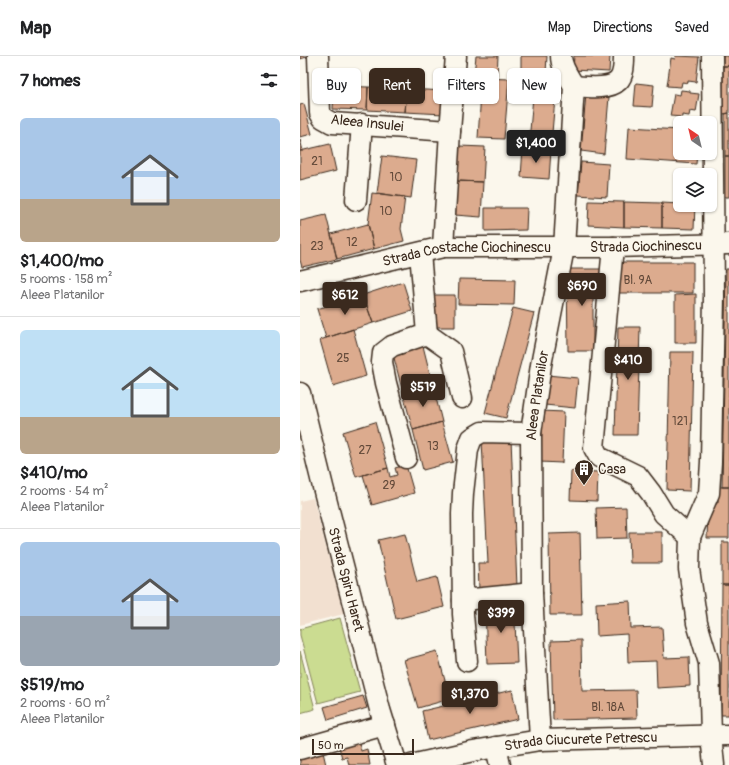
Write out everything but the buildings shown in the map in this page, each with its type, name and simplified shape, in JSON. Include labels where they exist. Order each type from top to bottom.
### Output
[{"type":"street","name":"Aleea Insulei","points":[[318,56],[320,113],[323,118],[332,123],[450,131]]},
{"type":"street","points":[[443,247],[456,56]]},
{"type":"street","points":[[561,56],[561,61],[564,68],[574,86],[607,87],[618,81],[623,71],[624,56]]},
{"type":"street","points":[[712,56],[721,245],[714,296],[712,462],[709,493],[690,537],[688,569],[697,623],[708,664],[720,735],[714,765]]},
{"type":"street","name":"Aleea Platanilor","points":[[540,740],[532,593],[531,433],[541,365],[564,248],[574,86]]},
{"type":"street","points":[[356,200],[362,124]]},
{"type":"street","name":"Strada Ciochinescu","points":[[564,248],[721,245]]},
{"type":"street","name":"Strada Costache Ciochinescu","points":[[300,282],[443,247],[564,248]]},
{"type":"street","points":[[613,248],[594,448],[599,457],[638,476],[664,514],[690,537]]},
{"type":"street","points":[[420,253],[428,334],[451,351],[462,398]]},
{"type":"street","points":[[406,458],[386,383],[382,362],[383,353],[392,346],[428,334]]},
{"type":"street","name":"Strada Spiru Haret","points":[[300,393],[380,710],[397,765]]},
{"type":"street","points":[[467,661],[463,600],[463,493],[468,449],[472,438],[482,432],[531,433]]},
{"type":"street","points":[[463,600],[532,593]]},
{"type":"street","points":[[300,749],[385,725]]},
{"type":"street","name":"Strada Ciucurete Petrescu","points":[[411,765],[473,751],[498,756],[540,740],[720,735]]},
{"type":"shaded area","points":[[313,498],[344,614],[300,625],[300,501]]},
{"type":"green space","points":[[340,618],[360,692],[318,703],[300,635],[300,629]]},
{"type":"green space","points":[[300,651],[315,709],[300,713]]},
{"type":"place","name":"Casa","points":[[584,486]]}]
